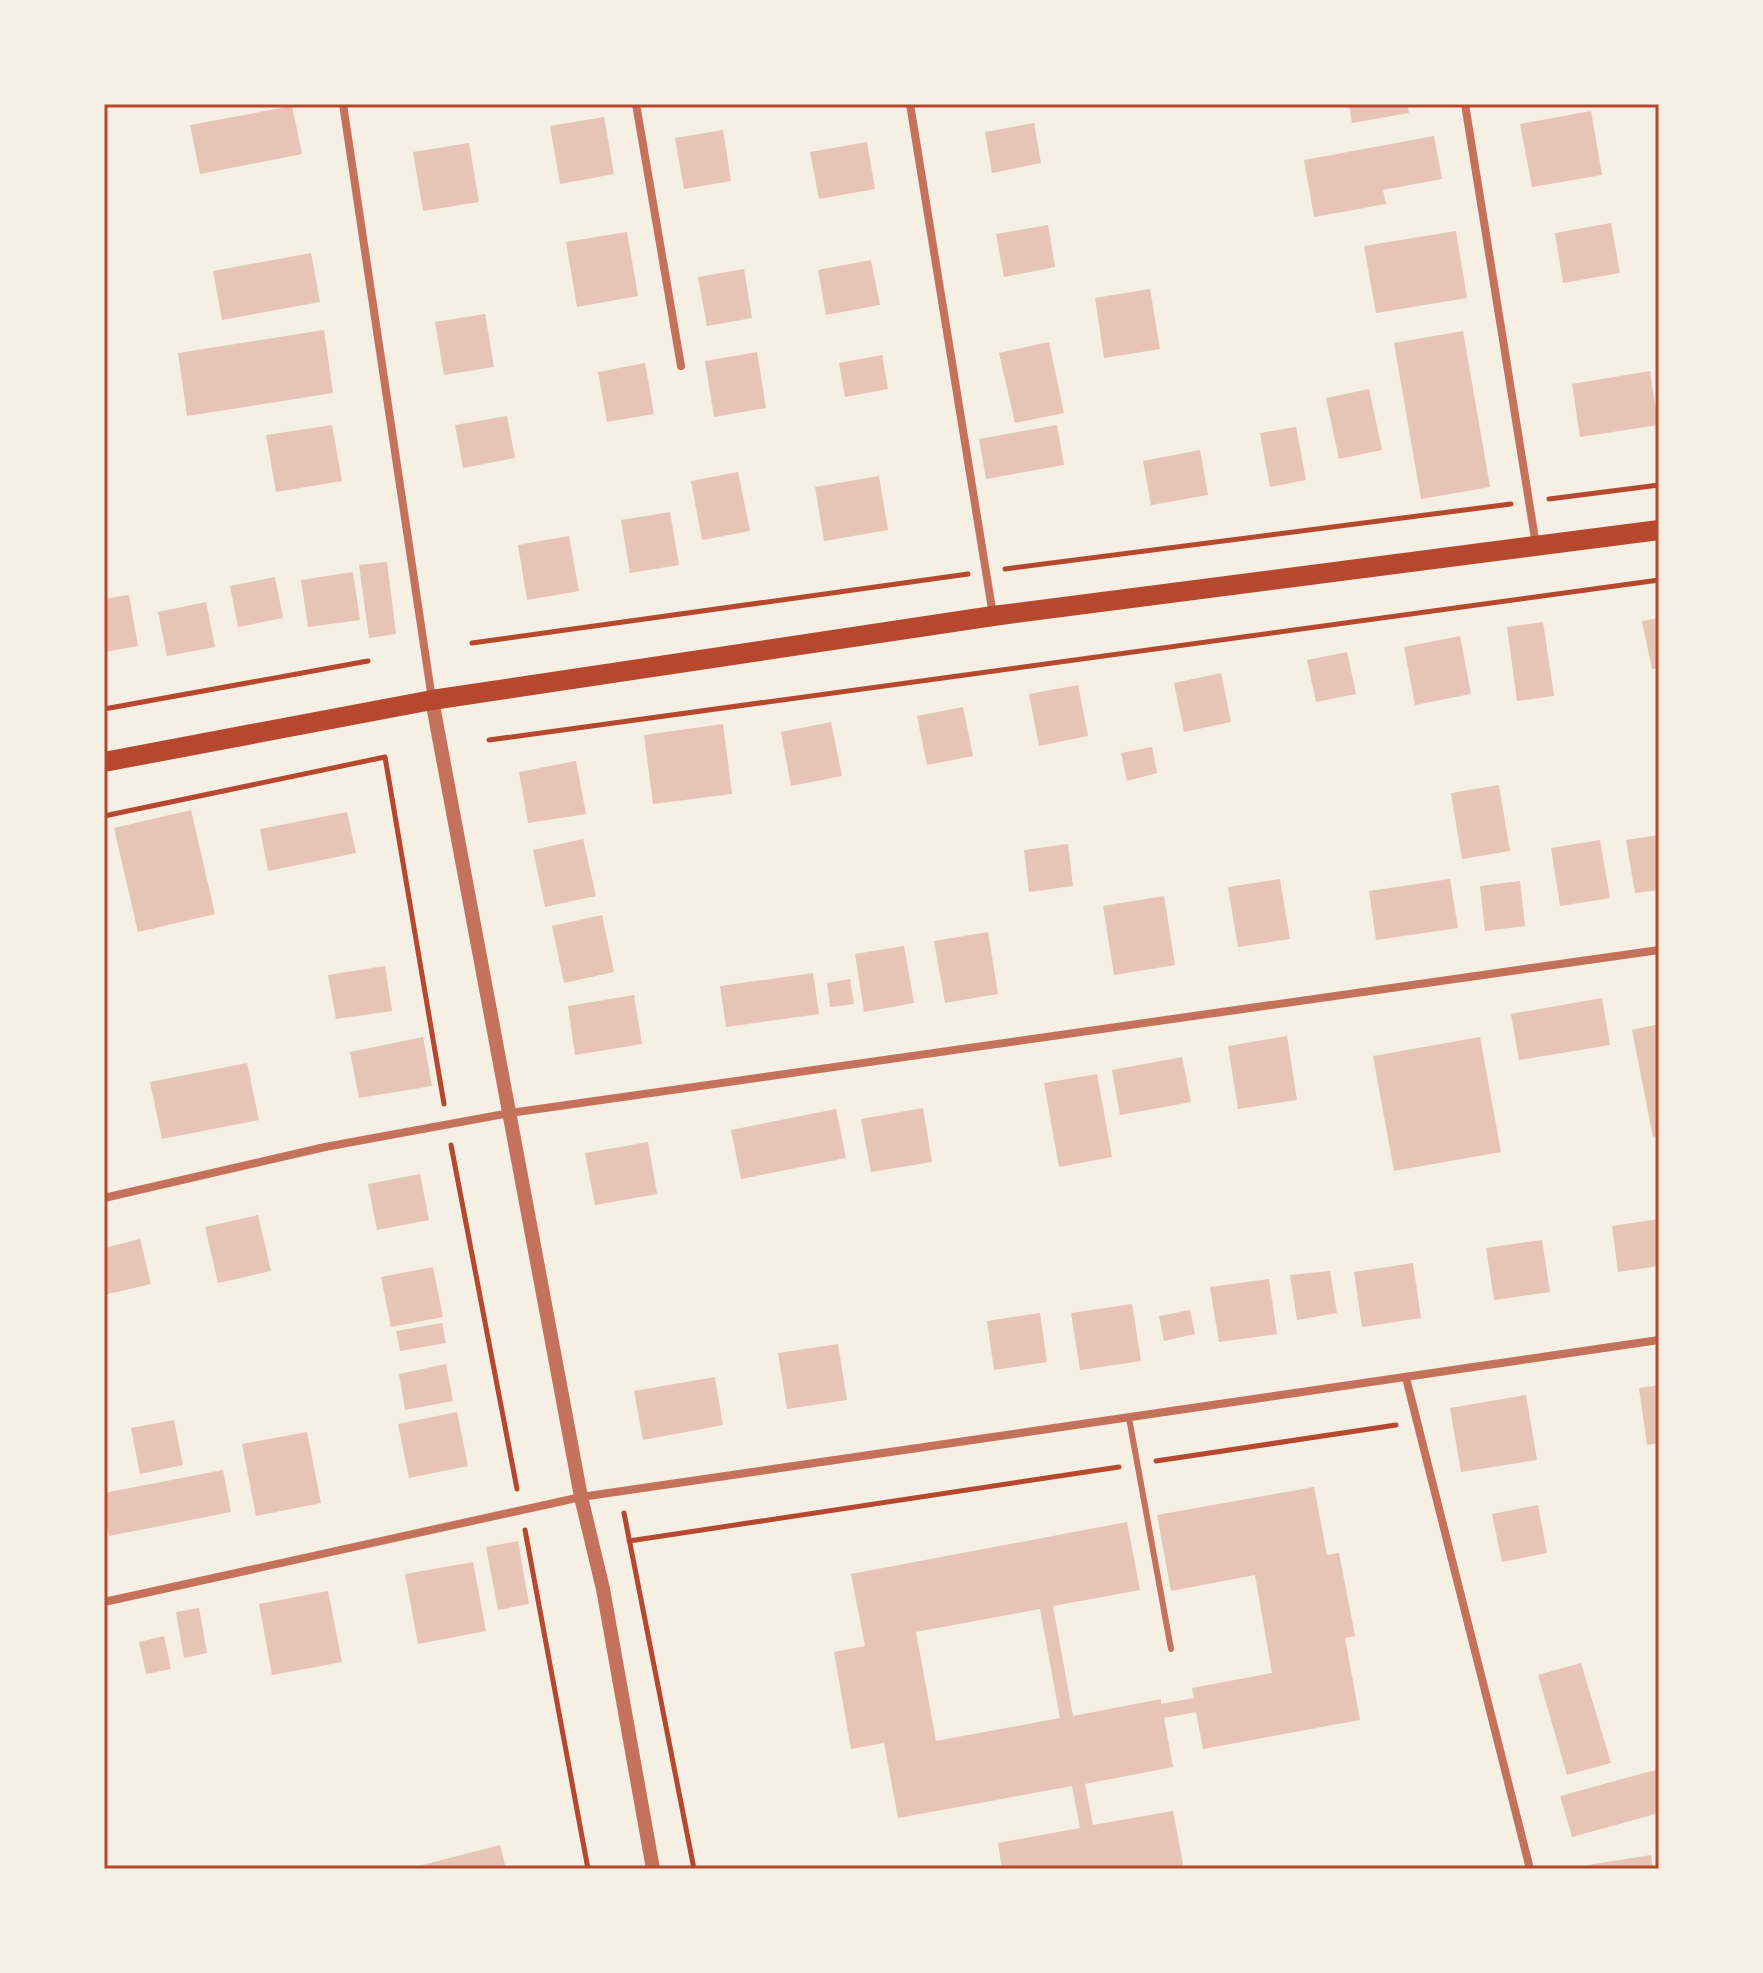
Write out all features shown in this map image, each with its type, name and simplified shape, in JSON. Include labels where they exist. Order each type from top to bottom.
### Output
[{"type":"main road","points":[[104,762],[432,700],[993,616],[1659,530]]},
{"type":"street","points":[[343,104],[432,700],[581,1497],[603,1589],[653,1869]]},
{"type":"street","points":[[636,104],[681,366]]},
{"type":"street","points":[[910,104],[993,616]]},
{"type":"street","points":[[1465,104],[1537,546]]},
{"type":"street","points":[[104,1198],[325,1147],[510,1113],[1659,950]]},
{"type":"street","points":[[104,1602],[581,1497],[1659,1340]]},
{"type":"street","points":[[1406,1378],[1530,1869]]},
{"type":"lane","points":[[1129,1418],[1171,1649]]},
{"type":"path","points":[[472,643],[986,572],[1659,485]]},
{"type":"path","points":[[489,740],[1659,580]]},
{"type":"path","points":[[104,709],[368,661]]},
{"type":"path","points":[[104,816],[385,757],[447,1125],[588,1869]]},
{"type":"path","points":[[629,1541],[1417,1422]]},
{"type":"path","points":[[620,1492],[694,1869]]},
{"type":"building","points":[[1349,104],[1407,104],[1409,113],[1352,123]]},
{"type":"building","points":[[292,106],[302,154],[200,174],[190,125]]},
{"type":"building","points":[[1591,111],[1602,175],[1532,187],[1520,124]]},
{"type":"building","points":[[604,117],[614,174],[560,184],[550,126]]},
{"type":"building","points":[[1034,123],[1041,163],[992,173],[985,132]]},
{"type":"building","points":[[723,130],[731,181],[684,189],[675,138]]},
{"type":"building","points":[[1434,136],[1442,179],[1383,190],[1386,204],[1314,217],[1304,160]]},
{"type":"building","points":[[867,142],[875,189],[819,199],[810,152]]},
{"type":"building","points":[[469,143],[479,202],[423,211],[413,152]]},
{"type":"building","points":[[1611,223],[1620,273],[1563,283],[1555,233]]},
{"type":"building","points":[[1048,225],[1055,267],[1004,277],[996,234]]},
{"type":"building","points":[[1456,231],[1467,298],[1376,313],[1364,246]]},
{"type":"building","points":[[627,232],[638,296],[577,307],[566,242]]},
{"type":"building","points":[[311,253],[320,302],[222,320],[213,271]]},
{"type":"building","points":[[871,260],[880,305],[826,315],[818,270]]},
{"type":"building","points":[[744,269],[752,318],[707,326],[698,277]]},
{"type":"building","points":[[1150,289],[1160,349],[1104,358],[1095,298]]},
{"type":"building","points":[[485,314],[494,367],[444,375],[435,322]]},
{"type":"building","points":[[324,330],[333,393],[187,416],[178,353]]},
{"type":"building","points":[[1463,331],[1490,487],[1421,499],[1394,343]]},
{"type":"building","points":[[1049,342],[1064,413],[1015,423],[999,353]]},
{"type":"building","points":[[757,352],[766,408],[714,417],[705,361]]},
{"type":"building","points":[[882,355],[888,389],[845,397],[839,363]]},
{"type":"building","points":[[645,363],[654,414],[607,422],[598,372]]},
{"type":"building","points":[[1650,371],[1658,425],[1580,437],[1572,384]]},
{"type":"building","points":[[1369,389],[1382,450],[1339,459],[1326,398]]},
{"type":"building","points":[[507,416],[515,458],[463,468],[455,425]]},
{"type":"building","points":[[332,425],[342,481],[276,492],[266,435]]},
{"type":"building","points":[[1057,425],[1064,465],[986,479],[979,439]]},
{"type":"building","points":[[1296,427],[1306,480],[1270,487],[1260,433]]},
{"type":"building","points":[[1200,450],[1208,495],[1151,505],[1143,461]]},
{"type":"building","points":[[738,472],[750,531],[702,540],[691,481]]},
{"type":"building","points":[[879,476],[888,530],[824,541],[815,487]]},
{"type":"building","points":[[670,512],[679,565],[630,573],[621,520]]},
{"type":"building","points":[[569,536],[579,591],[527,600],[518,545]]},
{"type":"building","points":[[387,562],[396,634],[369,638],[359,565]]},
{"type":"building","points":[[353,572],[360,620],[308,627],[301,580]]},
{"type":"building","points":[[275,577],[283,618],[238,627],[230,586]]},
{"type":"building","points":[[129,595],[138,646],[104,652],[104,599]]},
{"type":"building","points":[[206,602],[215,647],[167,656],[158,612]]},
{"type":"building","points":[[1659,618],[1659,668],[1652,669],[1642,621]]},
{"type":"building","points":[[1543,622],[1554,696],[1517,701],[1507,627]]},
{"type":"building","points":[[1460,636],[1471,694],[1415,705],[1404,647]]},
{"type":"building","points":[[1347,652],[1356,694],[1316,702],[1307,660]]},
{"type":"building","points":[[1221,673],[1231,722],[1184,732],[1174,683]]},
{"type":"building","points":[[1078,685],[1088,736],[1039,746],[1029,694]]},
{"type":"building","points":[[963,707],[973,756],[927,765],[917,716]]},
{"type":"building","points":[[831,722],[842,776],[791,786],[781,732]]},
{"type":"building","points":[[723,724],[732,794],[653,804],[644,735]]},
{"type":"building","points":[[1152,747],[1157,773],[1127,781],[1121,753]]},
{"type":"building","points":[[576,761],[586,814],[528,823],[519,772]]},
{"type":"building","points":[[1499,785],[1510,851],[1462,859],[1451,793]]},
{"type":"building","points":[[191,810],[215,914],[138,932],[114,828]]},
{"type":"building","points":[[347,812],[356,853],[268,871],[260,829]]},
{"type":"building","points":[[1659,835],[1659,890],[1635,893],[1626,840]]},
{"type":"building","points":[[583,839],[596,896],[545,907],[533,850]]},
{"type":"building","points":[[1600,840],[1610,898],[1560,906],[1551,848]]},
{"type":"building","points":[[1068,844],[1073,886],[1029,892],[1024,850]]},
{"type":"building","points":[[1280,879],[1290,939],[1238,947],[1228,887]]},
{"type":"building","points":[[1450,879],[1458,928],[1376,940],[1369,891]]},
{"type":"building","points":[[1520,881],[1525,926],[1485,931],[1480,886]]},
{"type":"building","points":[[1164,896],[1175,965],[1114,975],[1103,906]]},
{"type":"building","points":[[602,915],[614,972],[564,983],[552,926]]},
{"type":"building","points":[[988,932],[998,994],[945,1003],[934,941]]},
{"type":"building","points":[[904,946],[914,1003],[864,1012],[855,954]]},
{"type":"building","points":[[385,966],[392,1011],[336,1019],[328,975]]},
{"type":"building","points":[[813,973],[819,1014],[726,1027],[720,986]]},
{"type":"building","points":[[850,979],[854,1004],[830,1007],[827,983]]},
{"type":"building","points":[[634,995],[642,1044],[575,1055],[568,1006]]},
{"type":"building","points":[[1602,998],[1610,1045],[1519,1060],[1511,1014]]},
{"type":"building","points":[[1659,1024],[1659,1135],[1653,1137],[1632,1030]]},
{"type":"building","points":[[1287,1036],[1297,1100],[1238,1109],[1228,1046]]},
{"type":"building","points":[[423,1037],[432,1086],[359,1098],[350,1052]]},
{"type":"building","points":[[1480,1037],[1501,1152],[1394,1171],[1373,1056]]},
{"type":"building","points":[[1182,1057],[1191,1102],[1120,1115],[1112,1070]]},
{"type":"building","points":[[247,1063],[259,1120],[162,1139],[150,1082]]},
{"type":"building","points":[[1097,1074],[1112,1157],[1059,1167],[1044,1083]]},
{"type":"building","points":[[923,1108],[932,1162],[871,1172],[861,1119]]},
{"type":"building","points":[[836,1109],[846,1158],[741,1179],[731,1130]]},
{"type":"building","points":[[648,1142],[657,1194],[595,1205],[585,1153]]},
{"type":"building","points":[[420,1174],[429,1220],[377,1230],[368,1184]]},
{"type":"building","points":[[258,1215],[271,1271],[218,1283],[205,1227]]},
{"type":"building","points":[[1659,1219],[1659,1266],[1618,1272],[1612,1226]]},
{"type":"building","points":[[140,1239],[151,1284],[104,1295],[104,1248]]},
{"type":"building","points":[[1542,1240],[1550,1292],[1494,1300],[1486,1248]]},
{"type":"building","points":[[1413,1263],[1421,1318],[1362,1327],[1354,1272]]},
{"type":"building","points":[[433,1267],[443,1317],[391,1327],[381,1277]]},
{"type":"building","points":[[1330,1271],[1337,1313],[1297,1320],[1290,1275]]},
{"type":"building","points":[[1269,1279],[1277,1334],[1219,1342],[1210,1287]]},
{"type":"building","points":[[1132,1304],[1141,1361],[1080,1370],[1071,1313]]},
{"type":"building","points":[[1190,1310],[1195,1334],[1164,1341],[1159,1316]]},
{"type":"building","points":[[1040,1313],[1047,1362],[994,1370],[987,1321]]},
{"type":"building","points":[[442,1323],[446,1343],[400,1351],[396,1331]]},
{"type":"building","points":[[838,1344],[847,1400],[787,1409],[778,1353]]},
{"type":"building","points":[[446,1364],[453,1401],[405,1410],[399,1374]]},
{"type":"building","points":[[715,1377],[723,1425],[643,1440],[634,1391]]},
{"type":"building","points":[[1659,1385],[1659,1443],[1647,1445],[1639,1388]]},
{"type":"building","points":[[1526,1395],[1537,1460],[1461,1472],[1450,1408]]},
{"type":"building","points":[[457,1412],[468,1466],[409,1478],[398,1424]]},
{"type":"building","points":[[174,1420],[183,1465],[140,1474],[131,1428]]},
{"type":"building","points":[[307,1432],[321,1503],[256,1516],[242,1444]]},
{"type":"building","points":[[223,1470],[231,1512],[109,1536],[104,1493]]},
{"type":"building","points":[[1314,1487],[1327,1555],[1339,1553],[1355,1636],[1345,1638],[1360,1720],[1203,1749],[1196,1712],[1164,1718],[1173,1767],[1085,1784],[1093,1825],[1173,1811],[1184,1869],[1002,1869],[998,1843],[1080,1828],[1072,1786],[898,1818],[884,1743],[851,1749],[834,1652],[865,1646],[851,1574],[1127,1522],[1140,1590],[1053,1606],[1073,1716],[1161,1699],[1161,1704],[1194,1698],[1192,1688],[1272,1673],[1255,1575],[1171,1591],[1157,1515]],"holes":[[[1040,1609],[1060,1718],[936,1741],[916,1632]]]},
{"type":"building","points":[[1538,1505],[1547,1553],[1502,1562],[1492,1514]]},
{"type":"building","points":[[518,1541],[529,1604],[498,1610],[486,1547]]},
{"type":"building","points":[[473,1562],[486,1631],[418,1644],[405,1574]]},
{"type":"building","points":[[328,1591],[342,1662],[272,1675],[259,1604]]},
{"type":"building","points":[[199,1608],[207,1653],[184,1658],[176,1612]]},
{"type":"building","points":[[164,1636],[171,1669],[146,1674],[139,1642]]},
{"type":"building","points":[[1581,1663],[1611,1763],[1567,1775],[1538,1675]]},
{"type":"building","points":[[1659,1769],[1659,1813],[1572,1837],[1560,1796]]},
{"type":"building","points":[[500,1845],[506,1869],[411,1869],[411,1868]]},
{"type":"building","points":[[1651,1855],[1653,1869],[1589,1869],[1588,1865]]}]
